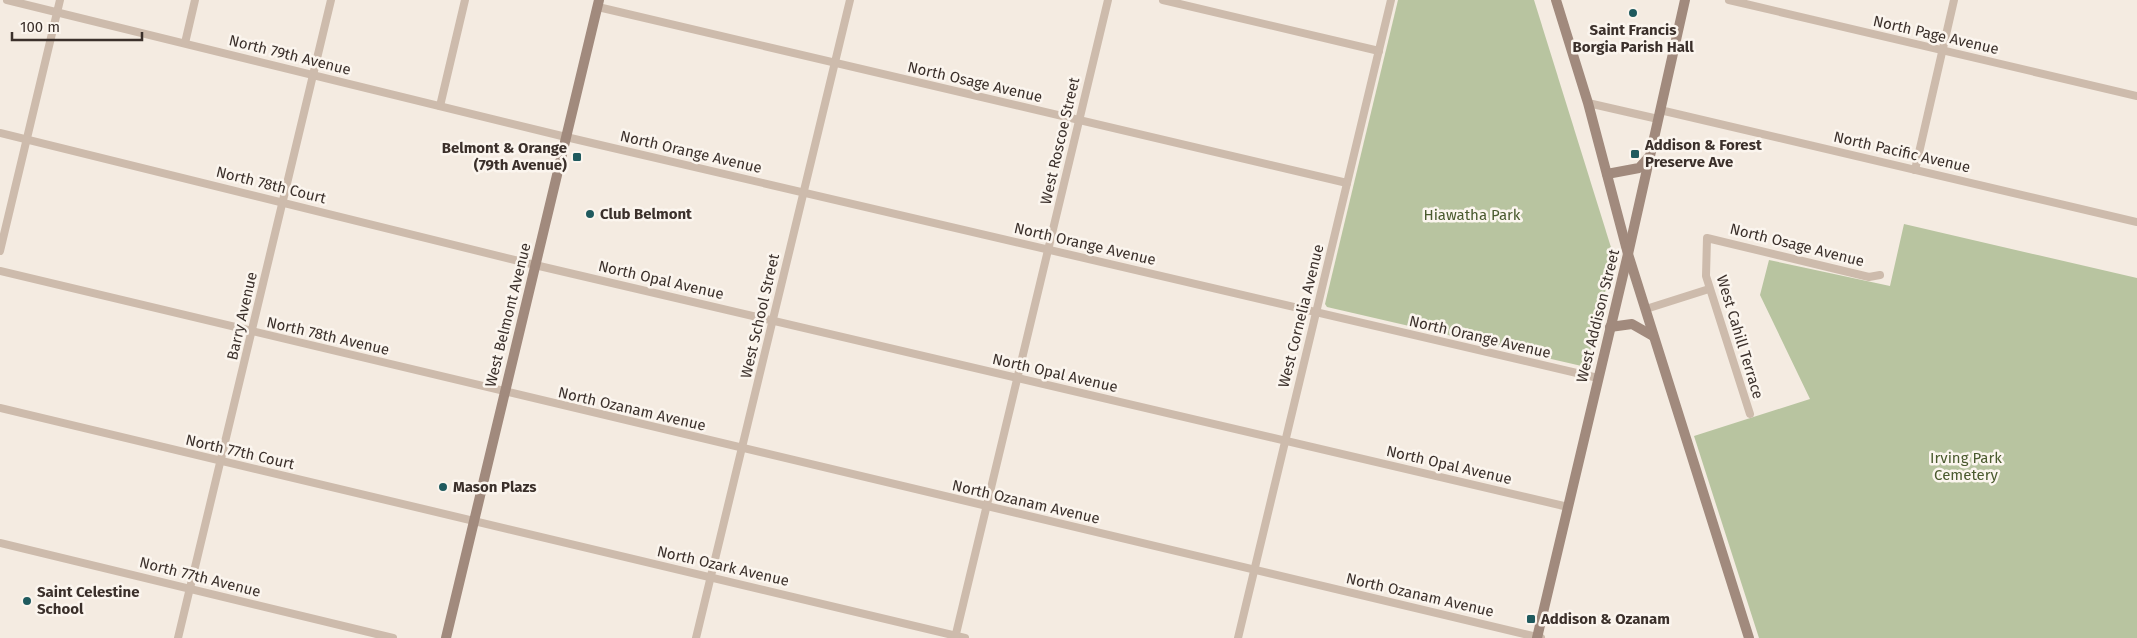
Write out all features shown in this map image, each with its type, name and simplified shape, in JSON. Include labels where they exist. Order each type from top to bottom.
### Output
[{"type":"main road","points":[[1556,0],[1588,103],[1628,254],[1749,638]]},
{"type":"main road","name":"West Addison Street","points":[[1539,638],[1685,0]]},
{"type":"main road","name":"West Belmont Avenue","points":[[446,638],[598,4]]},
{"type":"main road","points":[[1607,174],[1639,168],[1649,157]]},
{"type":"main road","points":[[1610,328],[1632,324],[1653,336]]},
{"type":"street","name":"North 79th Avenue","points":[[7,0],[566,136]]},
{"type":"street","points":[[0,251],[60,0]]},
{"type":"street","points":[[184,43],[195,0]]},
{"type":"street","name":"Barry Avenue","points":[[178,638],[331,0]]},
{"type":"street","points":[[440,106],[466,0]]},
{"type":"street","name":"West School Street","points":[[696,638],[850,0]]},
{"type":"street","name":"West Roscoe Street","points":[[956,637],[1108,0]]},
{"type":"street","points":[[1162,0],[1379,51]]},
{"type":"street","name":"West Cornelia Avenue","points":[[1238,638],[1391,0]]},
{"type":"street","name":"North Page Avenue","points":[[1728,0],[2137,96]]},
{"type":"street","points":[[1915,170],[1954,0]]},
{"type":"street","name":"North Osage Avenue","points":[[598,4],[664,23],[834,64],[1347,183]]},
{"type":"street","name":"North Pacific Avenue","points":[[1588,103],[1659,114],[1915,170],[2137,222]]},
{"type":"street","name":"North 78th Court","points":[[0,133],[535,265]]},
{"type":"street","name":"North Orange Avenue","points":[[566,136],[1598,378]]},
{"type":"street","name":"North Osage Avenue","points":[[1707,238],[1869,277],[1880,275]]},
{"type":"street","name":"West Cahill Terrace","points":[[1707,238],[1706,276],[1709,289],[1750,414]]},
{"type":"street","name":"North Opal Avenue","points":[[535,265],[1568,507]]},
{"type":"street","name":"North 78th Avenue","points":[[0,271],[505,392]]},
{"type":"street","points":[[1646,310],[1709,289]]},
{"type":"street","name":"North Ozanam Avenue","points":[[505,392],[1539,638]]},
{"type":"street","name":"North 77th Court","points":[[0,408],[221,462],[474,520]]},
{"type":"street","name":"North Ozark Avenue","points":[[474,520],[965,638]]},
{"type":"street","name":"North 77th Avenue","points":[[0,543],[393,638]]},
{"type":"green space","name":"Hiawatha Park","points":[[1398,0],[1534,0],[1614,257],[1586,367],[1327,307],[1325,304]]},
{"type":"green space","name":"Irving Park Cemetery","points":[[1904,224],[2137,278],[2137,638],[1759,638],[1694,436],[1810,399],[1760,295],[1769,260],[1890,286]]},
{"type":"place","name":"Saint Francis Borgia Parish Hall","points":[[1633,13]]},
{"type":"place","name":"Addison & Forest Preserve Ave","points":[[1635,154]]},
{"type":"place","name":"Belmont & Orange (79th Avenue)","points":[[577,157]]},
{"type":"place","name":"Club Belmont","points":[[590,214]]},
{"type":"place","name":"Mason Plazs","points":[[443,487]]},
{"type":"place","name":"Saint Celestine School","points":[[27,601]]},
{"type":"place","name":"Addison & Ozanam","points":[[1531,619]]}]
